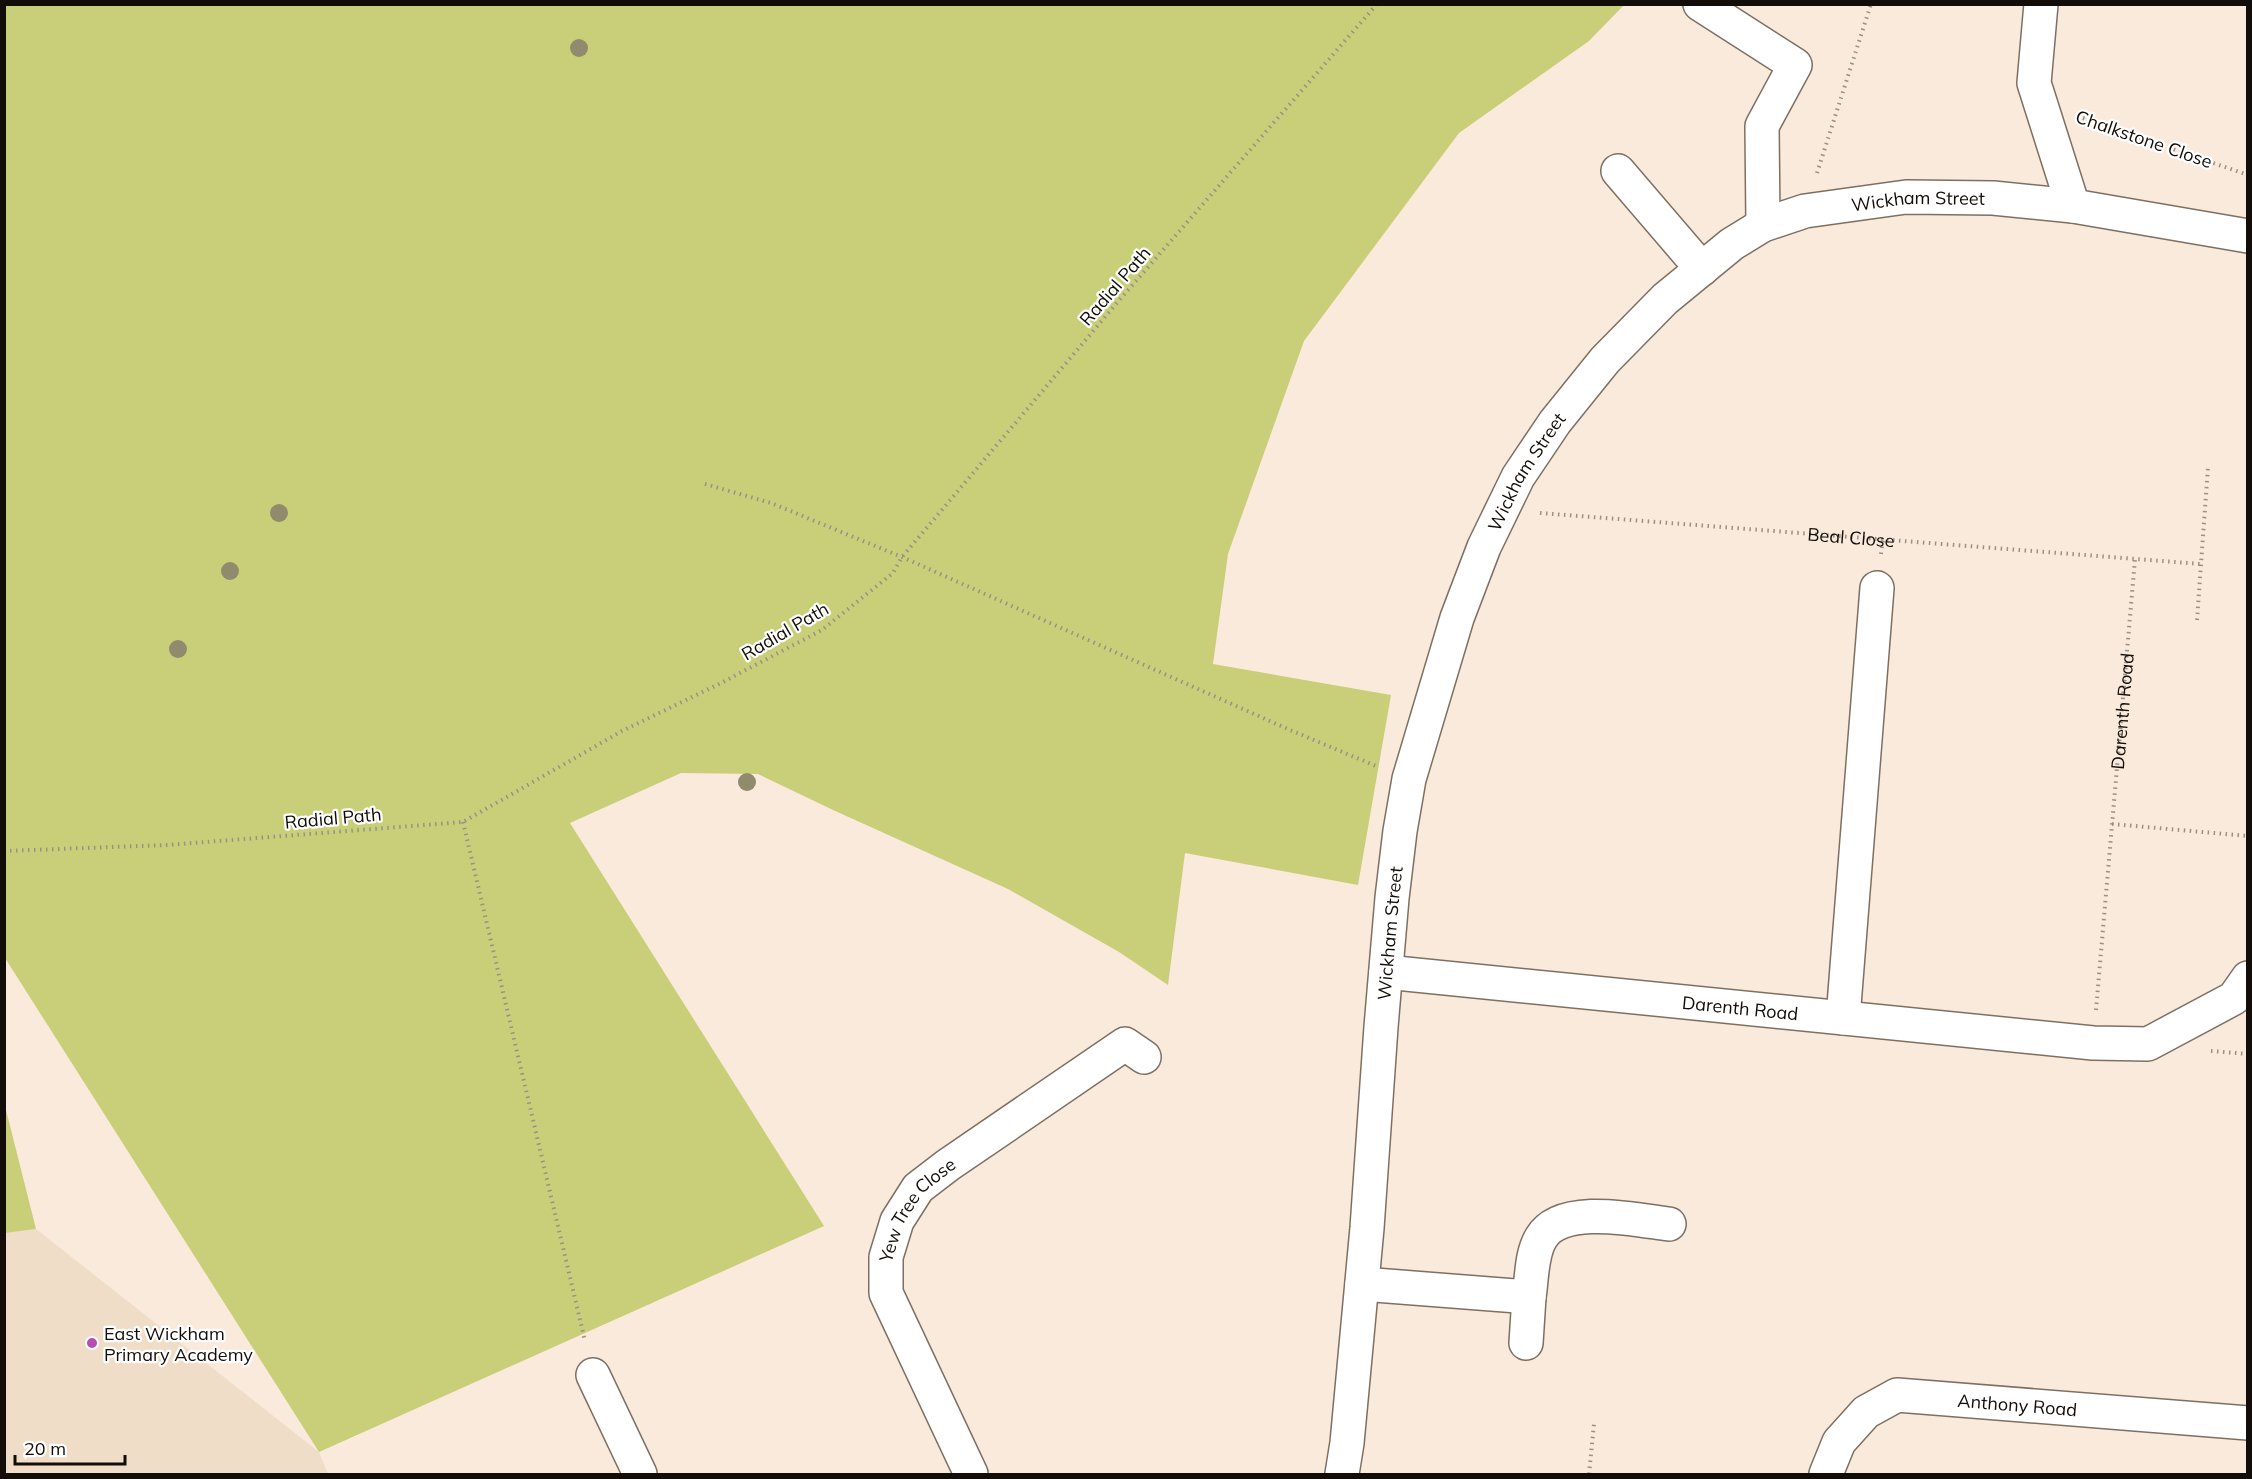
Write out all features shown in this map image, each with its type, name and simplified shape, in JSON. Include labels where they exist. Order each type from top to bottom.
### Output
[{"type":"street","points":[[1700,4],[1795,65],[1762,126],[1763,225]]},
{"type":"street","name":"Chalkstone Close","points":[[2041,4],[2034,83],[2073,206]]},
{"type":"street","points":[[1618,171],[1702,269]]},
{"type":"street","name":"Wickham Street","points":[[1342,1474],[1362,1284],[1386,972],[1400,831],[1409,779],[1457,618],[1484,547],[1518,477],[1555,422],[1605,360],[1665,299],[1732,244],[1763,225],[1805,211],[1906,197],[1993,198],[2073,206],[2247,236]]},
{"type":"street","points":[[1844,1017],[1877,588]]},
{"type":"street","name":"Darenth Road","points":[[1386,972],[2093,1043],[2148,1044],[2234,998],[2247,978]]},
{"type":"street","name":"Yew Tree Close","points":[[970,1474],[886,1293],[886,1257],[897,1221],[918,1188],[933,1176],[1125,1044],[1144,1057]]},
{"type":"street","points":[[1526,1343],[1529,1297],[1536,1249],[1546,1230],[1572,1218],[1595,1217],[1669,1224]]},
{"type":"street","points":[[1362,1284],[1529,1297]]},
{"type":"street","points":[[593,1375],[640,1474]]},
{"type":"street","name":"Anthony Road","points":[[1826,1474],[1839,1442],[1866,1412],[1897,1395],[2247,1423]]},
{"type":"path","name":"Radial Path","points":[[4,851],[167,845],[463,822],[622,731],[822,630],[892,573],[902,557],[1116,304],[1377,4]]},
{"type":"path","points":[[1805,211],[1871,4]]},
{"type":"path","name":"Chalkstone Close","points":[[2040,104],[2247,175]]},
{"type":"path","points":[[2197,620],[2208,466]]},
{"type":"path","points":[[705,484],[771,503],[902,557],[1290,730],[1409,779]]},
{"type":"path","name":"Beal Close","points":[[1501,510],[2201,564]]},
{"type":"path","name":"Darenth Road","points":[[2093,1043],[2135,559]]},
{"type":"path","points":[[463,822],[593,1375]]},
{"type":"path","points":[[2112,824],[2247,836]]},
{"type":"path","points":[[1588,1474],[1594,1424]]},
{"type":"shaded area","name":"East Wickham Primary Academy","points":[[36,1229],[319,1452],[328,1474],[5,1474],[4,1233]]},
{"type":"green space","points":[[5,4],[1624,5],[1589,41],[1459,133],[1304,341],[1228,554],[1213,664],[1391,695],[1358,885],[1185,853],[1168,985],[1119,952],[1008,889],[758,774],[681,773],[570,823],[824,1226],[319,1452],[5,958]]},
{"type":"green space","points":[[5,1106],[36,1229],[5,1233]]},
{"type":"place","name":"East Wickham Primary Academy","points":[[92,1343]]}]
